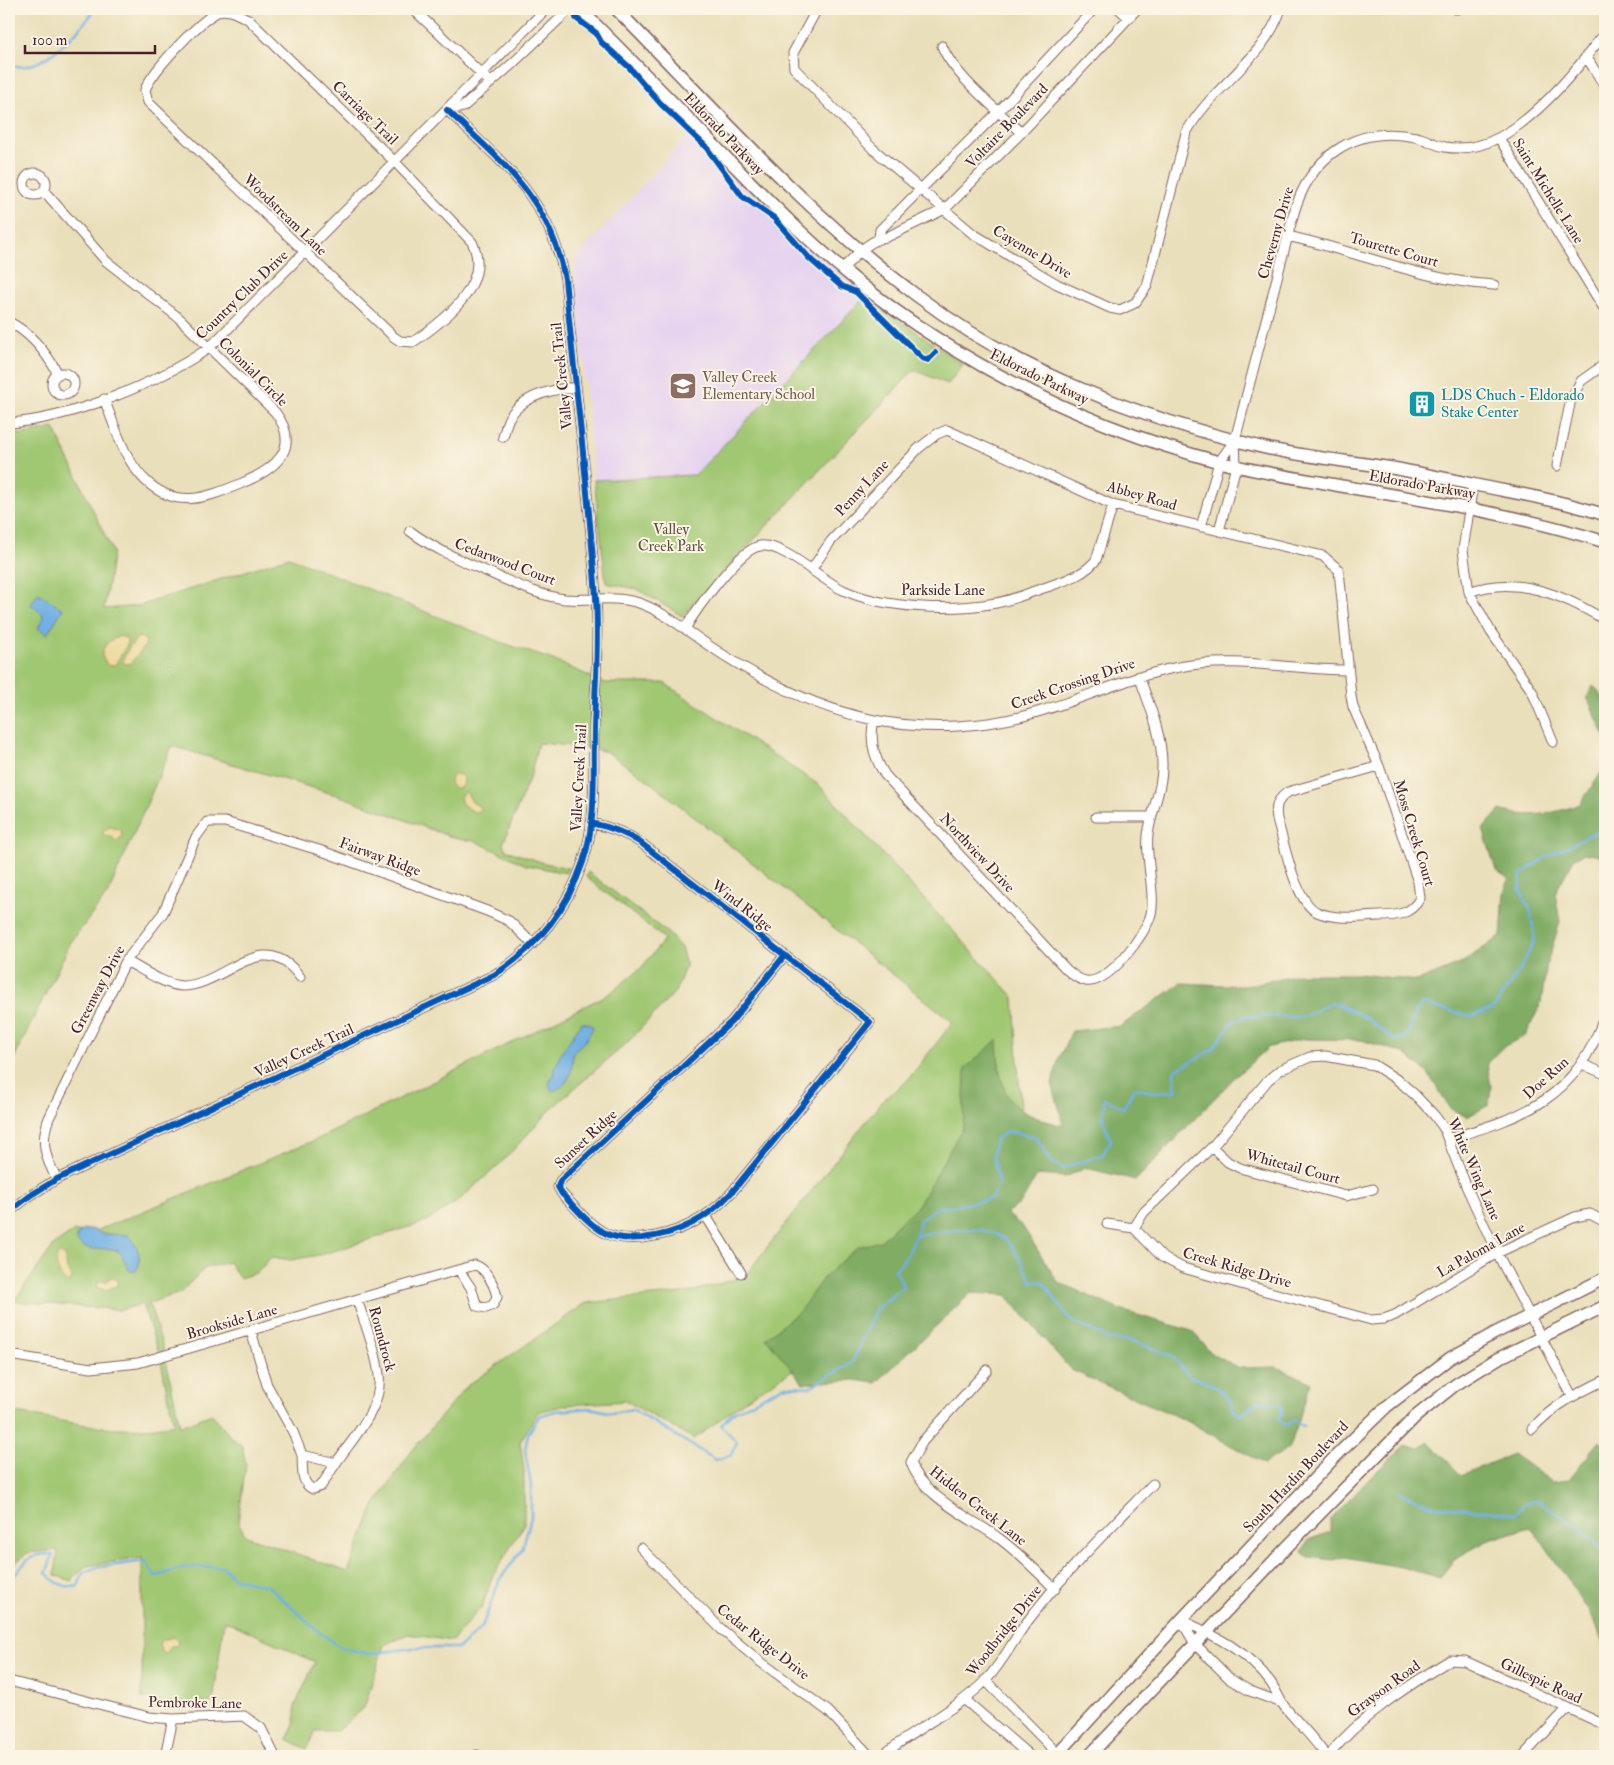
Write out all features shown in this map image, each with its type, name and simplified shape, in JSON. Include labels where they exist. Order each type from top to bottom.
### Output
[{"type":"main road","name":"Eldorado Parkway","points":[[580,9],[785,217],[842,269],[924,330],[1008,381],[1105,425],[1149,441],[1219,462],[1519,518],[1605,542]]},
{"type":"main road","name":"Eldorado Parkway","points":[[616,9],[794,190],[861,251],[916,295],[946,316],[1046,374],[1106,401],[1235,440],[1284,452],[1441,476],[1605,516]]},
{"type":"main road","name":"South Hardin Boulevard","points":[[1059,1755],[1181,1620],[1335,1457],[1386,1407],[1450,1358],[1529,1315],[1605,1278]]},
{"type":"main road","points":[[1089,1756],[1414,1417],[1455,1385],[1497,1359],[1605,1306]]},
{"type":"street","points":[[413,9],[490,83]]},
{"type":"street","name":"Country Club Drive","points":[[9,423],[56,416],[104,399],[170,371],[209,348],[447,110],[455,98],[546,9]]},
{"type":"street","name":"Country Club Drive","points":[[447,110],[463,107],[570,9]]},
{"type":"street","name":"Cayenne Drive","points":[[816,9],[797,42],[792,60],[798,73],[872,148],[972,233],[1018,262],[1094,303],[1120,310],[1135,304],[1147,286],[1181,145],[1190,125],[1197,114],[1256,52],[1272,30],[1281,9]]},
{"type":"street","name":"Voltaire Boulevard","points":[[879,238],[880,230],[999,111],[1094,9]]},
{"type":"street","points":[[1119,9],[1129,18]]},
{"type":"street","name":"Voltaire Boulevard","points":[[842,269],[861,251],[879,238],[887,237],[945,209],[1021,133],[1137,9]]},
{"type":"street","name":"Woodstream Lane","points":[[222,10],[206,18],[153,74],[145,90],[145,97],[169,125],[394,337],[400,341],[413,342]]},
{"type":"street","name":"Carriage Trail","points":[[222,10],[231,10],[248,19],[465,232],[477,252],[478,273],[475,282],[445,316],[413,342]]},
{"type":"street","points":[[522,32],[534,44]]},
{"type":"street","name":"Cheverny Drive","points":[[1219,531],[1236,466],[1235,440],[1298,198],[1315,168],[1346,144],[1364,137],[1384,135],[1416,137],[1444,146],[1469,148],[1499,138],[1531,114],[1605,34]]},
{"type":"street","points":[[942,46],[952,64],[1021,133]]},
{"type":"street","points":[[1586,56],[1605,87]]},
{"type":"street","name":"Valley Creek Trail","points":[[9,1212],[57,1179],[476,984],[504,969],[533,944],[554,919],[569,895],[584,860],[592,823],[596,600],[565,279],[558,250],[547,222],[530,193],[516,176],[447,110]]},
{"type":"street","name":"Saint Michelle Lane","points":[[1499,138],[1605,310]]},
{"type":"street","name":"Colonial Circle","points":[[44,191],[106,261],[179,318],[270,407],[283,425],[286,440],[283,454],[273,467],[261,476],[204,498],[184,499],[163,493],[144,479],[132,463],[104,399]]},
{"type":"street","name":"Tourette Court","points":[[1288,236],[1453,281],[1494,285]]},
{"type":"street","points":[[9,322],[23,330],[34,340],[58,374]]},
{"type":"street","points":[[1557,466],[1571,398],[1581,381],[1605,364]]},
{"type":"street","points":[[503,437],[509,419],[523,404],[540,395],[559,389],[576,387]]},
{"type":"street","name":"Abbey Road","points":[[942,432],[947,430],[954,432],[1113,505],[1323,556],[1339,570]]},
{"type":"street","name":"Penny Lane","points":[[810,570],[831,542],[898,469],[930,439],[942,432]]},
{"type":"street","name":"Cheverny Drive","points":[[1201,527],[1219,462],[1235,440]]},
{"type":"street","points":[[1473,484],[1463,550],[1469,592],[1491,632],[1532,691],[1553,742]]},
{"type":"street","name":"Parkside Lane","points":[[684,629],[697,609],[721,580],[748,551],[759,546],[771,547],[782,552],[842,590],[882,602],[915,606],[995,603],[1074,577],[1086,570],[1096,560],[1113,505]]},
{"type":"street","name":"Cedarwood Court","points":[[410,531],[442,553],[531,590],[566,599],[596,600]]},
{"type":"street","name":"Moss Creek Court","points":[[1339,570],[1353,707],[1379,766],[1418,882],[1420,898],[1412,909],[1394,916],[1344,917],[1316,912],[1301,895],[1277,819],[1275,809],[1277,801],[1288,792],[1379,766]]},
{"type":"street","points":[[1469,592],[1480,588],[1497,586],[1530,588],[1578,604],[1605,620]]},
{"type":"street","name":"Creek Crossing Drive","points":[[596,600],[612,599],[636,602],[650,607],[735,662],[784,689],[830,707],[874,720],[946,726],[1003,722],[1042,711],[1139,676],[1181,666],[1218,662],[1348,670]]},
{"type":"street","points":[[1096,817],[1151,817],[1162,765],[1154,719],[1139,676]]},
{"type":"street","name":"Northview Drive","points":[[874,720],[873,748],[877,763],[885,775],[1066,970],[1080,980],[1095,981],[1106,974],[1141,938],[1152,913],[1147,852],[1151,817]]},
{"type":"street","name":"Fairway Ridge","points":[[207,822],[219,820],[313,848],[493,913],[509,921],[533,944]]},
{"type":"street","name":"Greenway Drive","points":[[57,1179],[45,1154],[44,1137],[47,1124],[126,961],[163,913],[196,836],[207,822]]},
{"type":"street","name":"Wind Ridge","points":[[592,823],[613,828],[632,837],[870,1022]]},
{"type":"street","name":"Sunset Ridge","points":[[785,955],[722,1030],[558,1184],[562,1194],[591,1223],[605,1233],[619,1238],[662,1236],[691,1226],[706,1216],[732,1192],[870,1022]]},
{"type":"street","points":[[126,961],[179,986],[194,984],[241,962],[259,957],[272,957],[285,961],[300,977]]},
{"type":"street","name":"Doe Run","points":[[1448,1139],[1505,1122],[1534,1108],[1557,1090],[1582,1064],[1596,1040],[1605,1015]]},
{"type":"street","name":"White Wing Lane","points":[[1134,1228],[1144,1212],[1212,1147],[1274,1075],[1310,1057],[1325,1056],[1360,1061],[1385,1071],[1415,1095],[1434,1115],[1448,1139],[1467,1188],[1497,1253],[1529,1315],[1543,1337],[1572,1396]]},
{"type":"street","points":[[1582,1064],[1605,1074]]},
{"type":"street","name":"Whitetail Court","points":[[1212,1147],[1228,1162],[1240,1168],[1330,1192],[1346,1196],[1373,1189]]},
{"type":"street","name":"La Paloma Lane","points":[[1371,1320],[1384,1319],[1405,1310],[1497,1253],[1584,1214],[1596,1216],[1605,1222]]},
{"type":"street","points":[[706,1216],[741,1273]]},
{"type":"street","points":[[1107,1224],[1134,1228]]},
{"type":"street","name":"Creek Ridge Drive","points":[[1134,1228],[1162,1257],[1183,1268],[1371,1320]]},
{"type":"street","name":"Brookside Lane","points":[[9,1355],[86,1367],[120,1366],[155,1360],[475,1265],[481,1267],[497,1294],[495,1303],[486,1308],[477,1306],[471,1288],[460,1270]]},
{"type":"street","name":"Roundrock","points":[[251,1331],[267,1385],[293,1432],[302,1455],[304,1480],[307,1486],[313,1489],[320,1486],[372,1410],[379,1387],[376,1362],[357,1300]]},
{"type":"street","name":"Hidden Creek Lane","points":[[987,1370],[923,1441],[911,1462],[914,1473],[954,1508],[1002,1540],[1055,1588]]},
{"type":"street","points":[[1532,1429],[1548,1413],[1572,1396],[1605,1380]]},
{"type":"street","points":[[302,1455],[336,1463]]},
{"type":"street","name":"Woodbridge Drive","points":[[882,1756],[910,1734],[964,1699],[985,1680],[1008,1652],[1029,1619],[1055,1588],[1153,1484]]},
{"type":"street","name":"Cedar Ridge Drive","points":[[641,1548],[721,1629],[758,1660],[828,1711],[870,1756]]},
{"type":"street","points":[[1181,1620],[1207,1632],[1252,1661],[1272,1683],[1282,1703],[1302,1728],[1316,1740],[1327,1756]]},
{"type":"street","points":[[1181,1620],[1195,1644],[1230,1680],[1250,1691],[1282,1703]]},
{"type":"street","name":"Grayson Road","points":[[1327,1756],[1344,1736],[1420,1678],[1450,1660],[1465,1661]]},
{"type":"street","name":"Gillespie Road","points":[[1465,1661],[1605,1725]]},
{"type":"street","points":[[985,1680],[1059,1755]]},
{"type":"street","name":"Pembroke Lane","points":[[9,1682],[126,1713],[173,1719],[244,1716],[260,1728],[275,1756]]},
{"type":"street","points":[[964,1699],[1030,1756]]},
{"type":"street","points":[[1523,1756],[1568,1708]]},
{"type":"street","points":[[165,1756],[173,1719]]},
{"type":"shaded area","name":"Valley Creek Elementary School","points":[[689,135],[865,297],[695,475],[594,480],[574,260]]},
{"type":"green space","name":"Valley Creek Park","points":[[865,297],[963,364],[948,384],[914,370],[682,616],[637,589],[606,583],[594,480],[695,475]]},
{"type":"green space","points":[[54,428],[113,552],[104,609],[138,606],[289,557],[503,643],[553,660],[605,683],[664,683],[819,785],[1014,997],[1021,1112],[981,1186],[802,1364],[748,1398],[694,1439],[626,1401],[566,1405],[538,1412],[520,1442],[524,1469],[524,1525],[492,1577],[483,1605],[452,1641],[408,1634],[384,1645],[364,1708],[337,1731],[315,1731],[307,1749],[287,1739],[295,1723],[295,1706],[315,1662],[224,1620],[213,1702],[164,1703],[142,1698],[142,1558],[86,1566],[71,1581],[55,1575],[58,1550],[27,1553],[9,1568],[9,1412],[112,1428],[153,1427],[174,1424],[161,1362],[166,1361],[180,1426],[212,1414],[228,1434],[242,1446],[246,1464],[238,1522],[246,1536],[348,1572],[374,1506],[411,1452],[467,1386],[586,1303],[691,1292],[736,1279],[747,1273],[883,1100],[907,1081],[953,1022],[645,778],[607,752],[586,747],[538,743],[531,774],[503,844],[506,850],[544,863],[568,868],[566,873],[526,865],[475,841],[457,839],[343,797],[172,746],[108,893],[71,942],[9,1068],[9,434],[25,434]]},
{"type":"green space","points":[[1593,686],[1602,696],[1604,702],[1606,716],[1605,737],[1587,697]]},
{"type":"green space","points":[[1605,761],[1605,857],[1584,853],[1574,859],[1555,893],[1560,922],[1547,963],[1541,1003],[1526,1035],[1503,1047],[1487,1063],[1491,1086],[1489,1105],[1467,1117],[1451,1109],[1427,1072],[1404,1053],[1361,1040],[1304,1039],[1269,1047],[1234,1078],[1136,1180],[1086,1168],[1065,1177],[1037,1175],[1021,1203],[1006,1213],[1023,1227],[1058,1282],[1120,1310],[1192,1331],[1213,1355],[1240,1368],[1276,1367],[1311,1382],[1290,1447],[1264,1464],[1189,1422],[1071,1370],[1006,1295],[971,1293],[876,1383],[854,1380],[803,1383],[766,1338],[799,1312],[824,1277],[858,1247],[881,1241],[919,1204],[963,1127],[965,1069],[997,1040],[1001,1076],[1004,1089],[1010,1100],[1030,1115],[1064,1126],[1052,1083],[1059,1058],[1072,1031],[1121,1026],[1181,983],[1244,986],[1299,974],[1360,974],[1418,981],[1460,964],[1501,936],[1504,892],[1509,879],[1496,870],[1483,829],[1500,810],[1530,815],[1550,813],[1580,804],[1601,773]]},
{"type":"green space","points":[[588,872],[669,934],[681,948],[686,965],[675,992],[627,1043],[553,1107],[502,1162],[457,1202],[425,1222],[324,1254],[291,1260],[271,1257],[258,1272],[240,1278],[229,1262],[205,1268],[180,1293],[149,1303],[164,1351],[159,1353],[142,1304],[121,1310],[14,1301],[54,1245],[74,1231],[86,1235],[320,1138],[609,994],[641,968],[665,939],[586,877]]},
{"type":"green space","points":[[1428,1441],[1461,1475],[1513,1454],[1552,1482],[1568,1480],[1600,1441],[1605,1446],[1605,1651],[1595,1621],[1544,1544],[1530,1527],[1487,1541],[1454,1559],[1440,1578],[1401,1567],[1344,1557],[1334,1560],[1308,1557],[1302,1552],[1308,1540],[1330,1532],[1330,1520],[1405,1445],[1418,1449]]},
{"type":"sand","points":[[121,636],[127,639],[127,645],[115,665],[108,666],[102,656],[103,648],[110,641]]},
{"type":"sand","points":[[141,637],[146,641],[144,647],[131,663],[125,664],[123,661],[127,652],[137,638]]},
{"type":"sand","points":[[454,774],[460,774],[464,781],[460,788],[454,788],[450,784],[450,778]]},
{"type":"sand","points":[[464,792],[467,793],[472,802],[480,807],[479,811],[474,812],[462,804],[460,797]]},
{"type":"sand","points":[[110,827],[121,830],[122,835],[118,841],[115,841],[112,836],[104,836],[103,831]]},
{"type":"sand","points":[[59,1253],[65,1255],[67,1269],[72,1276],[71,1281],[68,1283],[57,1269],[56,1261]]},
{"type":"sand","points":[[111,1277],[118,1281],[117,1286],[105,1290],[97,1288],[98,1281],[107,1281]]},
{"type":"sand","points":[[174,1637],[178,1640],[177,1646],[171,1646],[166,1654],[162,1652],[159,1645],[161,1640]]},
{"type":"water","points":[[38,593],[63,609],[47,634],[38,628],[43,618],[42,613],[31,605]]},
{"type":"water","points":[[582,1022],[591,1024],[593,1028],[585,1041],[573,1052],[570,1075],[564,1085],[552,1091],[549,1085],[561,1053]]},
{"type":"water","points":[[91,1229],[104,1234],[128,1235],[138,1252],[139,1262],[136,1271],[130,1271],[118,1251],[113,1249],[91,1249],[81,1245],[77,1241],[77,1235],[83,1230]]},
{"type":"waterway","points":[[9,64],[21,66],[33,64],[46,58],[70,39],[96,9]]},
{"type":"waterway","points":[[9,1584],[26,1561],[32,1557],[45,1554],[53,1555],[46,1573],[53,1580],[69,1587],[78,1586],[83,1573],[99,1567],[146,1561],[155,1577],[184,1567],[223,1567],[234,1578],[268,1586],[320,1633],[342,1648],[370,1654],[412,1648],[459,1648],[482,1627],[500,1579],[522,1550],[531,1517],[531,1486],[525,1450],[528,1434],[539,1416],[556,1411],[590,1408],[613,1413],[632,1409],[716,1460],[731,1455],[737,1442],[721,1425],[732,1413],[784,1386],[810,1387],[852,1363],[876,1309],[904,1286],[895,1270],[905,1259],[920,1220],[938,1207],[950,1207],[991,1199],[999,1183],[993,1156],[996,1139],[1008,1131],[1036,1137],[1050,1161],[1063,1168],[1102,1155],[1111,1141],[1103,1120],[1104,1098],[1124,1108],[1134,1088],[1153,1092],[1176,1091],[1174,1071],[1212,1050],[1233,1021],[1247,1016],[1304,1017],[1332,1002],[1363,1016],[1396,1041],[1407,1036],[1417,1010],[1423,1004],[1471,1016],[1493,1009],[1521,968],[1535,939],[1530,908],[1520,891],[1521,874],[1546,857],[1605,828]]},
{"type":"waterway","points":[[916,1235],[966,1229],[990,1232],[1001,1237],[1013,1248],[1032,1282],[1042,1281],[1070,1320],[1111,1340],[1130,1340],[1172,1356],[1191,1378],[1206,1382],[1224,1394],[1235,1413],[1242,1415],[1260,1400],[1281,1405],[1282,1412],[1279,1419],[1285,1426],[1294,1420],[1303,1426]]},
{"type":"waterway","points":[[1399,1492],[1430,1505],[1514,1514],[1526,1503],[1538,1501],[1585,1532],[1605,1555]]},
{"type":"cycle path","points":[[575,13],[576,18],[596,33],[601,42],[629,67],[661,104],[706,147],[742,196],[774,218],[810,259],[841,286],[856,292],[922,358],[928,360],[935,353]]},
{"type":"cycle path","points":[[9,1212],[31,1195],[57,1179],[494,975],[523,953],[548,926],[568,896],[583,862],[590,830],[594,780],[597,615],[590,518],[565,279],[558,251],[548,226],[536,204],[505,166],[447,110]]},
{"type":"cycle path","points":[[591,823],[617,830],[641,843],[870,1022],[732,1192],[713,1210],[692,1224],[655,1236],[623,1238],[609,1235],[599,1229],[587,1220],[562,1194],[558,1187],[560,1181],[732,1021],[785,955]]},
{"type":"place","name":"Valley Creek Elementary School","points":[[683,386]]},
{"type":"place","name":"LDS Chuch - Eldorado Stake Center","points":[[1422,404]]}]
